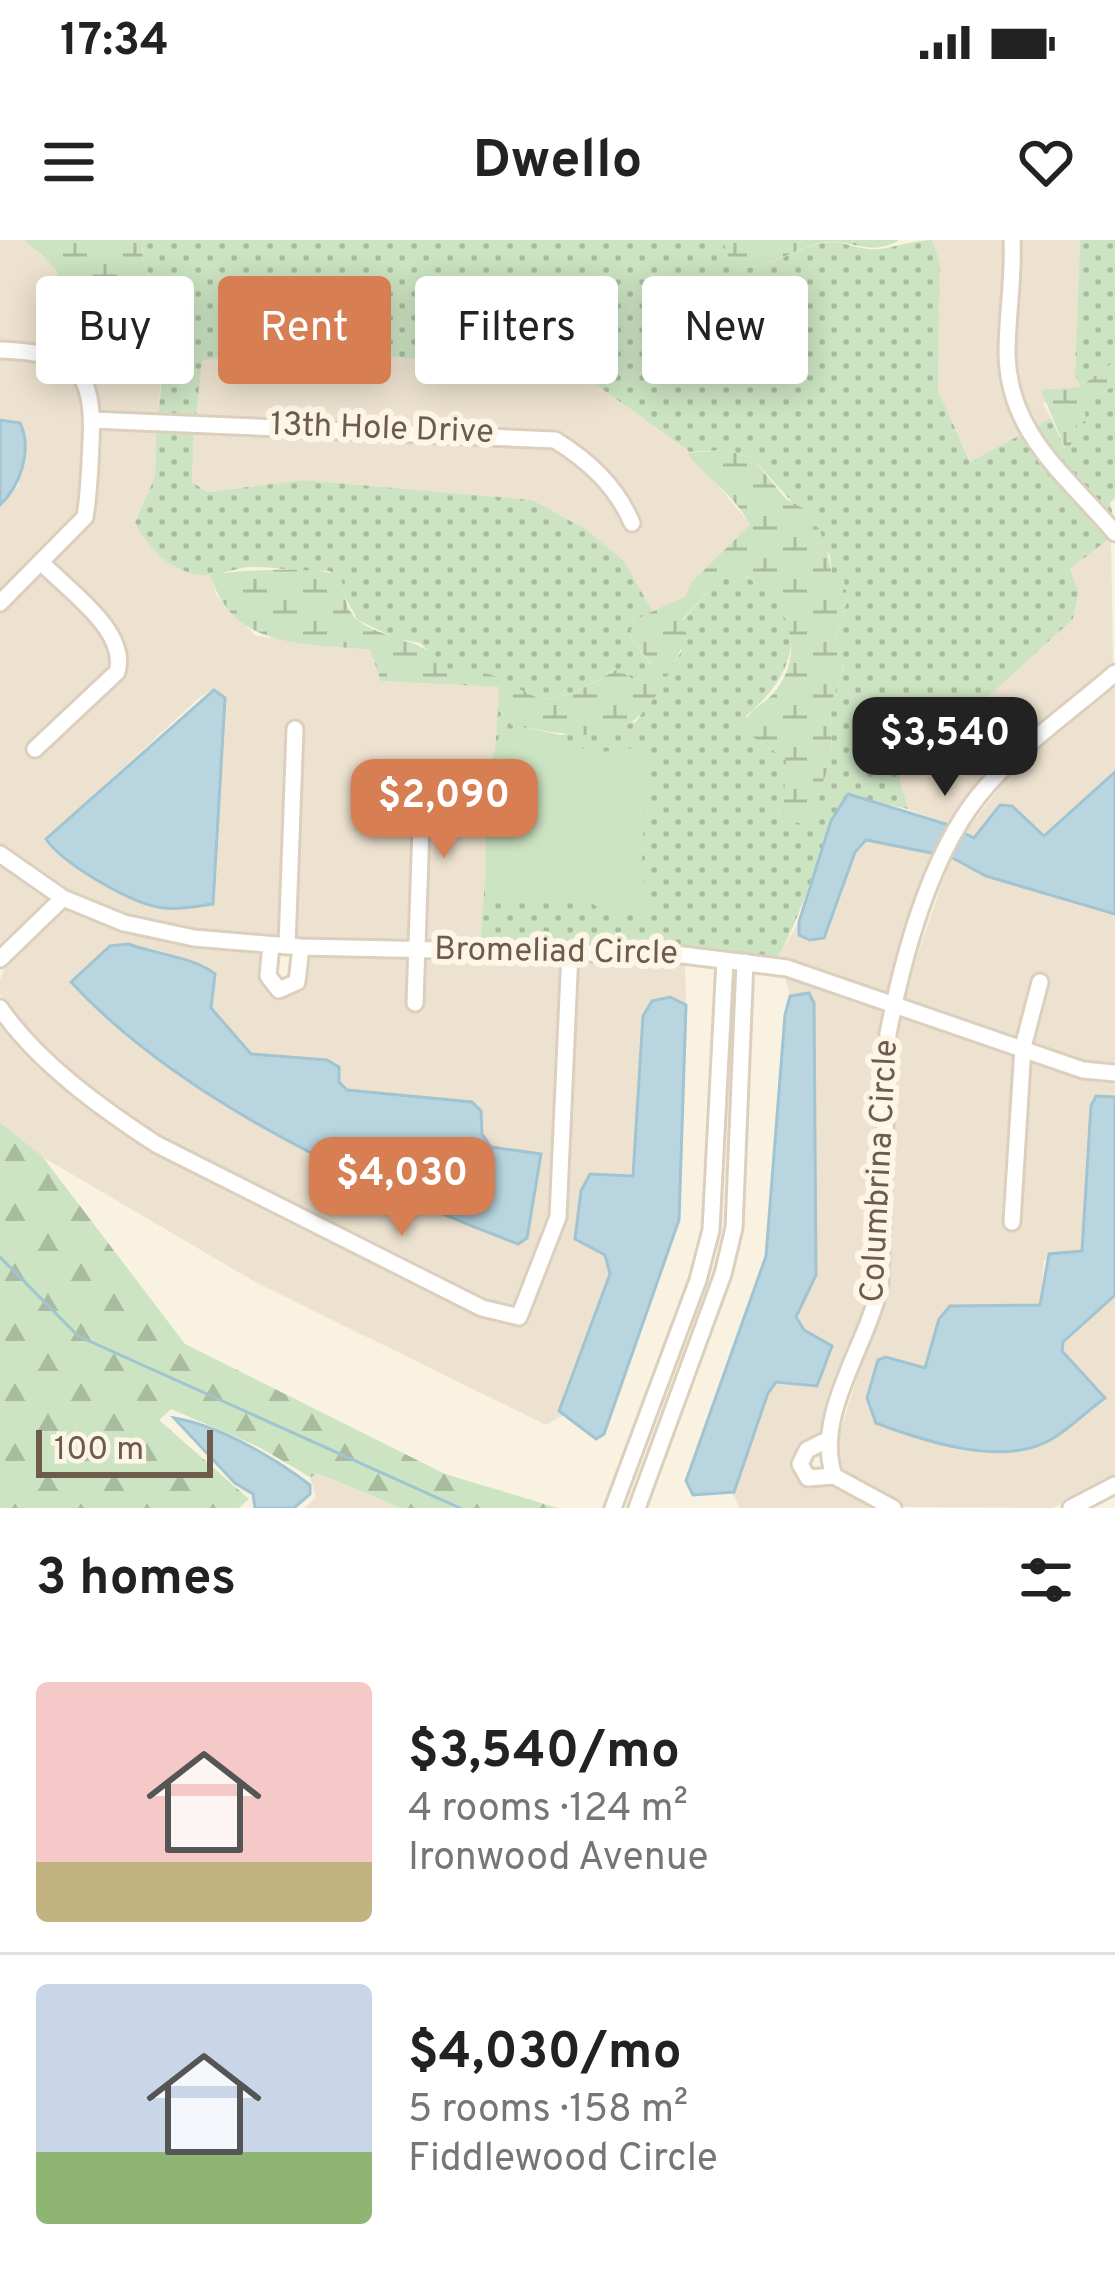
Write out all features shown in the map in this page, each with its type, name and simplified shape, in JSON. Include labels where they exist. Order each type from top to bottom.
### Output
[{"type":"street","points":[[1012,240],[1007,351],[1014,401],[1043,455],[1115,532]]},
{"type":"street","points":[[0,350],[60,357],[78,370],[89,386],[92,420],[85,517],[0,603]]},
{"type":"street","name":"13th Hole Drive","points":[[92,420],[555,440],[580,455],[620,496],[632,523]]},
{"type":"street","points":[[35,748],[117,673],[121,658],[117,641],[43,564]]},
{"type":"street","name":"Columbrina Circle","points":[[833,1476],[808,1478],[800,1464],[807,1450],[825,1442],[873,1319],[880,1284],[888,1034],[934,873],[968,809],[1009,765],[1115,673]]},
{"type":"street","points":[[286,946],[295,729]]},
{"type":"street","points":[[416,1004],[422,769]]},
{"type":"street","name":"Bromeliad Circle","points":[[0,854],[63,898],[124,923],[194,938],[286,946],[570,952],[745,962],[816,975],[1083,1070],[1115,1072]]},
{"type":"street","points":[[1,957],[63,898]]},
{"type":"street","points":[[0,1008],[66,1075],[157,1144],[482,1308],[519,1317],[558,1217],[570,952]]},
{"type":"street","points":[[613,1508],[698,1280],[711,1230],[724,960]]},
{"type":"street","points":[[638,1508],[724,1274],[734,1228],[745,962]]},
{"type":"street","points":[[1012,1222],[1023,1047],[1040,982]]},
{"type":"street","points":[[825,1442],[833,1476],[892,1508]]},
{"type":"street","points":[[1071,1508],[1115,1486]]},
{"type":"shaded area","points":[[0,240],[24,240],[58,276],[36,276],[36,348],[0,344]]},
{"type":"shaded area","points":[[932,240],[1006,240],[1002,370],[1022,434],[971,463],[938,390],[940,264]]},
{"type":"shaded area","points":[[1019,240],[1080,240],[1075,374],[1080,387],[1043,404],[1051,418],[1033,428],[1017,387],[1014,352]]},
{"type":"shaded area","points":[[0,357],[36,361],[36,384],[79,384],[83,388],[86,419],[79,514],[0,594],[0,505],[19,485],[12,421],[0,420]]},
{"type":"shaded area","points":[[391,357],[415,359],[415,384],[595,384],[690,452],[751,525],[686,596],[653,612],[624,561],[532,500],[303,480],[207,492],[192,482],[194,429],[553,446],[577,460],[615,500],[629,531],[640,527],[625,492],[585,451],[555,433],[196,416],[201,361],[218,358],[218,384],[391,384]]},
{"type":"shaded area","points":[[160,384],[158,415],[98,413],[96,386]]},
{"type":"shaded area","points":[[98,426],[156,428],[155,477],[177,569],[210,575],[217,596],[256,636],[370,650],[382,681],[500,687],[480,944],[422,944],[429,764],[417,762],[409,943],[294,940],[301,723],[289,722],[281,939],[195,932],[125,917],[67,892],[0,846],[0,612],[43,573],[111,644],[111,669],[26,747],[35,757],[121,678],[127,661],[121,637],[52,565],[90,522]],"holes":[[[214,690],[161,908],[106,884],[55,852],[46,839],[200,697]]]},
{"type":"shaded area","points":[[1111,537],[1113,666],[1004,760],[952,826],[908,809],[898,778],[1073,619],[1079,592],[1070,569]]},
{"type":"shaded area","points":[[1115,681],[1115,772],[1044,836],[1012,805],[1000,805],[974,838],[964,833],[1014,770]]},
{"type":"shaded area","points":[[866,840],[937,854],[889,996],[780,960],[779,955],[799,922],[799,935],[824,938],[855,852]]},
{"type":"shaded area","points":[[951,857],[986,876],[1115,914],[1115,1066],[1084,1063],[1031,1044],[1048,979],[1036,974],[1018,1039],[902,1000]]},
{"type":"shaded area","points":[[0,861],[53,898],[0,947]]},
{"type":"shaded area","points":[[65,905],[264,951],[263,982],[280,996],[302,985],[307,953],[409,957],[409,1009],[421,1011],[422,957],[563,958],[551,1215],[515,1309],[484,1302],[159,1138],[54,1057],[12,1014],[0,994],[8,959]],"holes":[[[128,944],[169,960],[203,964],[215,974],[211,1008],[250,1054],[328,1060],[346,1090],[473,1102],[481,1111],[482,1135],[491,1147],[541,1154],[527,1238],[499,1237],[231,1110],[72,982],[110,947]]]},
{"type":"shaded area","points":[[576,959],[685,962],[686,1005],[670,997],[653,1001],[643,1016],[635,1162],[605,1255],[610,1274],[566,1386],[559,1410],[564,1415],[546,1425],[257,1283],[17,1142],[0,1123],[0,1019],[111,1122],[518,1323],[564,1218]]},
{"type":"shaded area","points":[[784,974],[886,1008],[873,1283],[867,1316],[820,1436],[803,1445],[794,1463],[807,1484],[832,1483],[877,1508],[740,1508],[732,1493],[768,1393],[776,1382],[795,1380],[804,1330],[796,1317],[816,1274],[814,1003],[808,993],[790,996]]},
{"type":"shaded area","points":[[899,1013],[1016,1052],[1006,1228],[1018,1229],[1029,1056],[1115,1079],[1115,1097],[1097,1096],[1091,1106],[1082,1251],[1044,1260],[1040,1305],[950,1306],[939,1319],[924,1369],[886,1357],[876,1423],[941,1445],[1017,1449],[1104,1398],[1062,1351],[1063,1342],[1115,1295],[1115,1477],[1053,1508],[907,1507],[855,1485],[839,1472],[833,1454],[886,1287]]},
{"type":"shaded area","points":[[318,1474],[401,1508],[305,1508],[316,1497],[310,1477]]},
{"type":"green space","points":[[24,240],[144,240],[149,276],[58,276]]},
{"type":"green space","points":[[144,240],[723,240],[733,267],[745,268],[822,243],[874,249],[932,240],[940,263],[938,390],[970,462],[1022,434],[1111,537],[1070,569],[1079,592],[1073,619],[899,778],[908,809],[847,795],[776,960],[564,944],[480,944],[498,710],[512,718],[512,725],[561,735],[636,722],[681,652],[682,621],[720,579],[742,574],[765,589],[789,624],[787,661],[764,699],[746,716],[754,738],[786,759],[784,818],[818,795],[832,758],[830,707],[844,665],[836,636],[848,598],[832,574],[830,556],[793,503],[752,458],[726,450],[690,452],[595,384],[618,384],[618,276],[415,276],[415,359],[391,357],[391,276],[218,276],[218,358],[202,361],[196,416],[158,415],[161,384],[194,384],[194,276],[150,276]]},
{"type":"green space","points":[[723,240],[899,240],[871,248],[825,242],[745,268],[732,267]]},
{"type":"green space","points":[[1080,240],[1115,240],[1115,361],[1080,387],[1075,374]]},
{"type":"green space","points":[[1115,361],[1115,386],[1084,400],[1086,423],[1076,425],[1076,438],[1066,450],[1041,390],[1080,387]]},
{"type":"green space","points":[[1115,386],[1115,498],[1110,503],[1115,523],[1033,428],[1051,418],[1065,449],[1076,438],[1076,425],[1085,422],[1084,400]]},
{"type":"green space","points":[[156,428],[194,429],[192,482],[207,492],[303,480],[532,500],[585,529],[624,561],[653,612],[634,620],[630,636],[652,666],[636,681],[616,669],[582,688],[540,698],[498,678],[450,672],[420,643],[395,638],[358,620],[330,571],[250,567],[203,575],[179,569],[158,554],[135,523],[155,477]]},
{"type":"green space","points":[[726,450],[752,458],[786,499],[810,512],[825,542],[832,574],[844,581],[848,598],[836,636],[844,664],[830,707],[832,758],[818,795],[819,815],[805,825],[783,818],[786,759],[754,738],[744,724],[783,680],[791,646],[782,613],[772,598],[743,574],[720,579],[682,620],[687,636],[655,697],[639,716],[622,728],[578,735],[511,725],[512,718],[498,710],[499,687],[381,681],[370,650],[297,643],[254,630],[221,600],[210,575],[297,570],[341,576],[347,605],[366,626],[425,649],[450,671],[479,672],[541,698],[583,688],[617,669],[636,681],[652,665],[630,636],[634,620],[686,596],[691,583],[750,525],[687,453]]},
{"type":"green space","points":[[500,733],[552,733],[593,753],[648,746],[642,861],[648,912],[607,914],[593,904],[485,899],[487,777]]},
{"type":"green space","points":[[0,1123],[42,1156],[185,1344],[445,1474],[558,1508],[401,1508],[319,1474],[310,1477],[259,1447],[171,1409],[159,1420],[249,1499],[239,1508],[0,1508]]},
{"type":"water","points":[[0,420],[20,423],[25,456],[19,478],[0,505]]},
{"type":"water","points":[[214,690],[225,698],[213,904],[151,905],[100,882],[55,849],[46,839]]},
{"type":"water","points":[[1115,772],[1115,914],[986,876],[951,857],[964,833],[974,838],[1000,805],[1012,806],[1044,836]]},
{"type":"water","points":[[848,794],[952,826],[937,854],[866,840],[855,852],[824,938],[810,940],[799,935],[799,922],[831,821]]},
{"type":"water","points":[[128,944],[215,974],[211,1008],[251,1054],[327,1060],[339,1067],[339,1082],[347,1090],[472,1102],[481,1111],[482,1134],[491,1147],[541,1154],[527,1238],[518,1244],[339,1167],[221,1102],[166,1065],[71,982],[110,946]]},
{"type":"water","points":[[809,993],[814,1003],[816,1275],[796,1317],[804,1330],[832,1346],[817,1386],[776,1382],[768,1393],[734,1492],[693,1495],[686,1481],[766,1256],[785,1015],[790,996]]},
{"type":"water","points":[[670,997],[686,1005],[679,1220],[604,1434],[596,1439],[559,1411],[610,1274],[605,1255],[575,1239],[581,1191],[590,1174],[633,1176],[643,1016],[652,1001]]},
{"type":"water","points":[[1096,1096],[1115,1097],[1115,1295],[1063,1342],[1062,1351],[1105,1398],[1052,1439],[1011,1451],[964,1449],[876,1423],[867,1398],[878,1360],[886,1357],[925,1368],[939,1319],[950,1306],[1040,1305],[1049,1254],[1082,1251],[1091,1106]]},
{"type":"water","points":[[174,1418],[227,1435],[263,1454],[310,1485],[310,1494],[294,1508],[255,1508],[253,1494],[235,1483]]},
{"type":"waterway","points":[[0,1257],[78,1336],[460,1508]]}]
